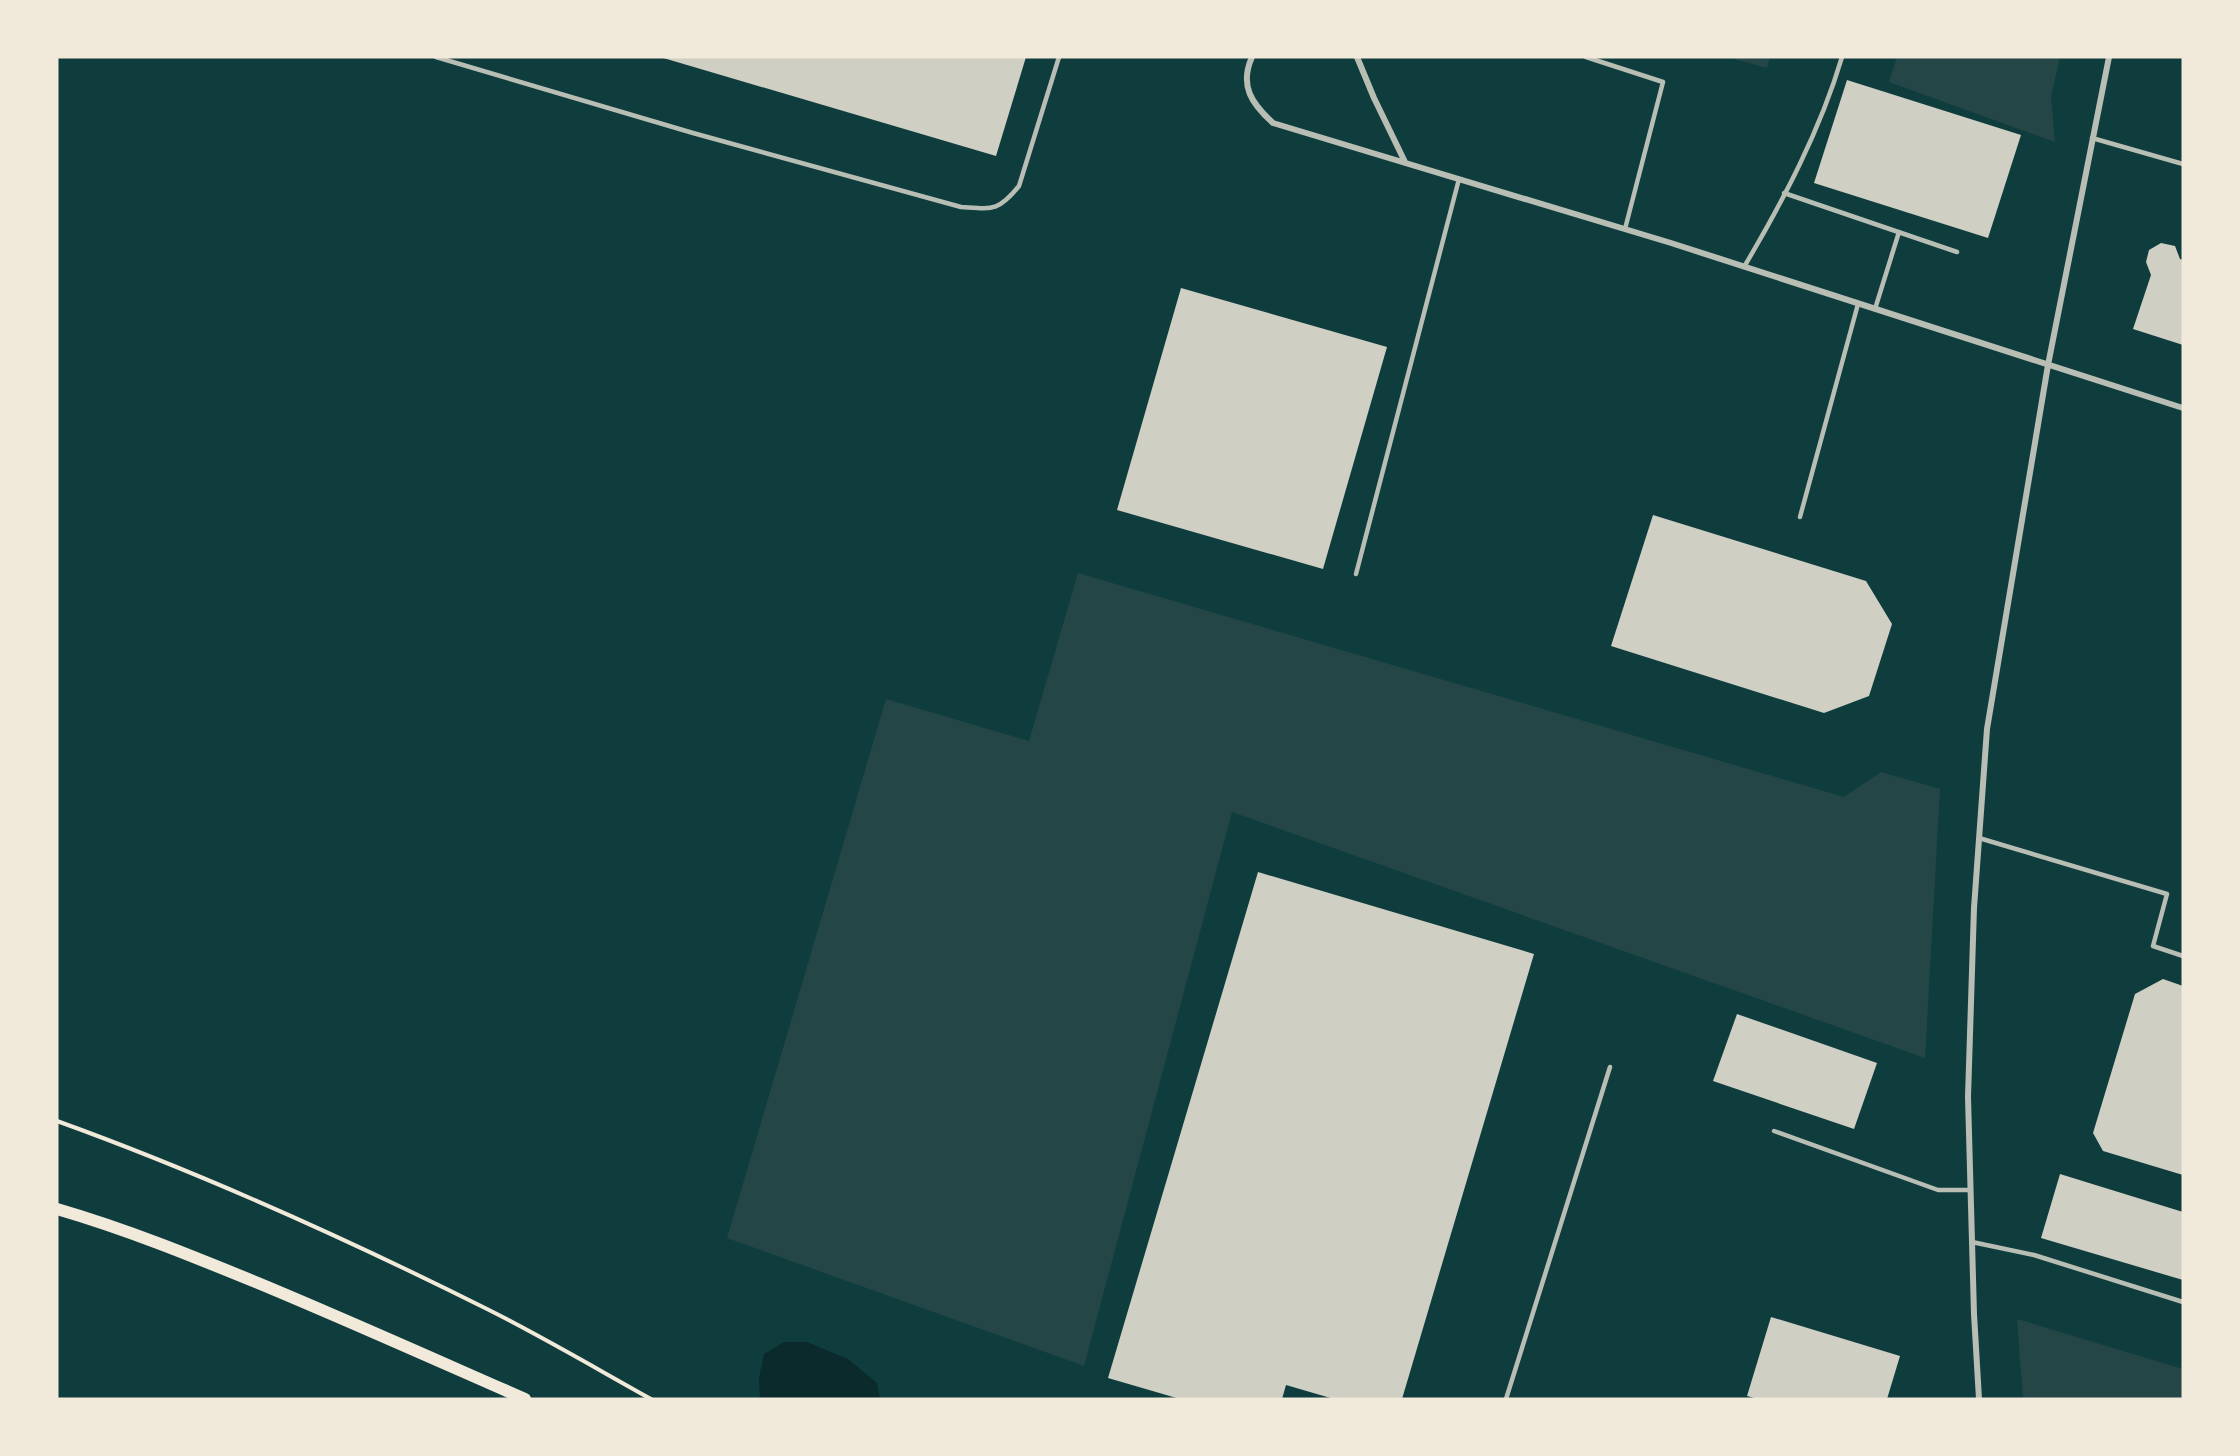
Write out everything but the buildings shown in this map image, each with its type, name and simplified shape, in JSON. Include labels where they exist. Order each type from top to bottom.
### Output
[{"type":"main road","points":[[57,1209],[98,1221],[198,1258],[525,1399]]},
{"type":"street","points":[[1252,57],[1247,73],[1250,98],[1256,108],[1273,123],[1625,229],[2183,408]]},
{"type":"street","points":[[1357,57],[1405,162]]},
{"type":"street","points":[[1979,1399],[1968,1097],[1974,908],[1988,729],[2048,365],[2109,57]]},
{"type":"lane","points":[[436,57],[693,133],[949,204],[991,209],[1007,201],[1019,186],[1059,57]]},
{"type":"lane","points":[[1586,57],[1663,82],[1625,229]]},
{"type":"lane","points":[[1744,267],[1784,193],[1832,92],[1842,57]]},
{"type":"lane","points":[[2092,138],[2183,164]]},
{"type":"lane","points":[[1356,574],[1459,179]]},
{"type":"lane","points":[[1784,193],[1957,252]]},
{"type":"lane","points":[[1875,309],[1899,232]]},
{"type":"lane","points":[[1800,517],[1858,304]]},
{"type":"lane","points":[[1979,838],[2167,894],[2153,946],[2183,956]]},
{"type":"lane","points":[[1506,1399],[1610,1067]]},
{"type":"lane","points":[[1774,1131],[1938,1190],[1970,1190]]},
{"type":"lane","points":[[1972,1242],[2034,1255],[2183,1302]]},
{"type":"path","points":[[57,1121],[123,1145],[315,1227],[489,1310],[651,1399]]},
{"type":"shaded area","points":[[1727,57],[1770,57],[1767,68]]},
{"type":"shaded area","points":[[1897,57],[2060,57],[2051,97],[2055,142],[1889,82]]},
{"type":"shaded area","points":[[1078,573],[1844,797],[1881,772],[1940,789],[1925,1058],[1232,812],[1084,1366],[727,1238],[886,699],[1029,741]]},
{"type":"shaded area","points":[[2017,1319],[2183,1369],[2183,1399],[2023,1399]]},
{"type":"shaded area","points":[[784,1342],[807,1342],[848,1359],[877,1383],[880,1399],[760,1399],[759,1378],[764,1354]]}]
